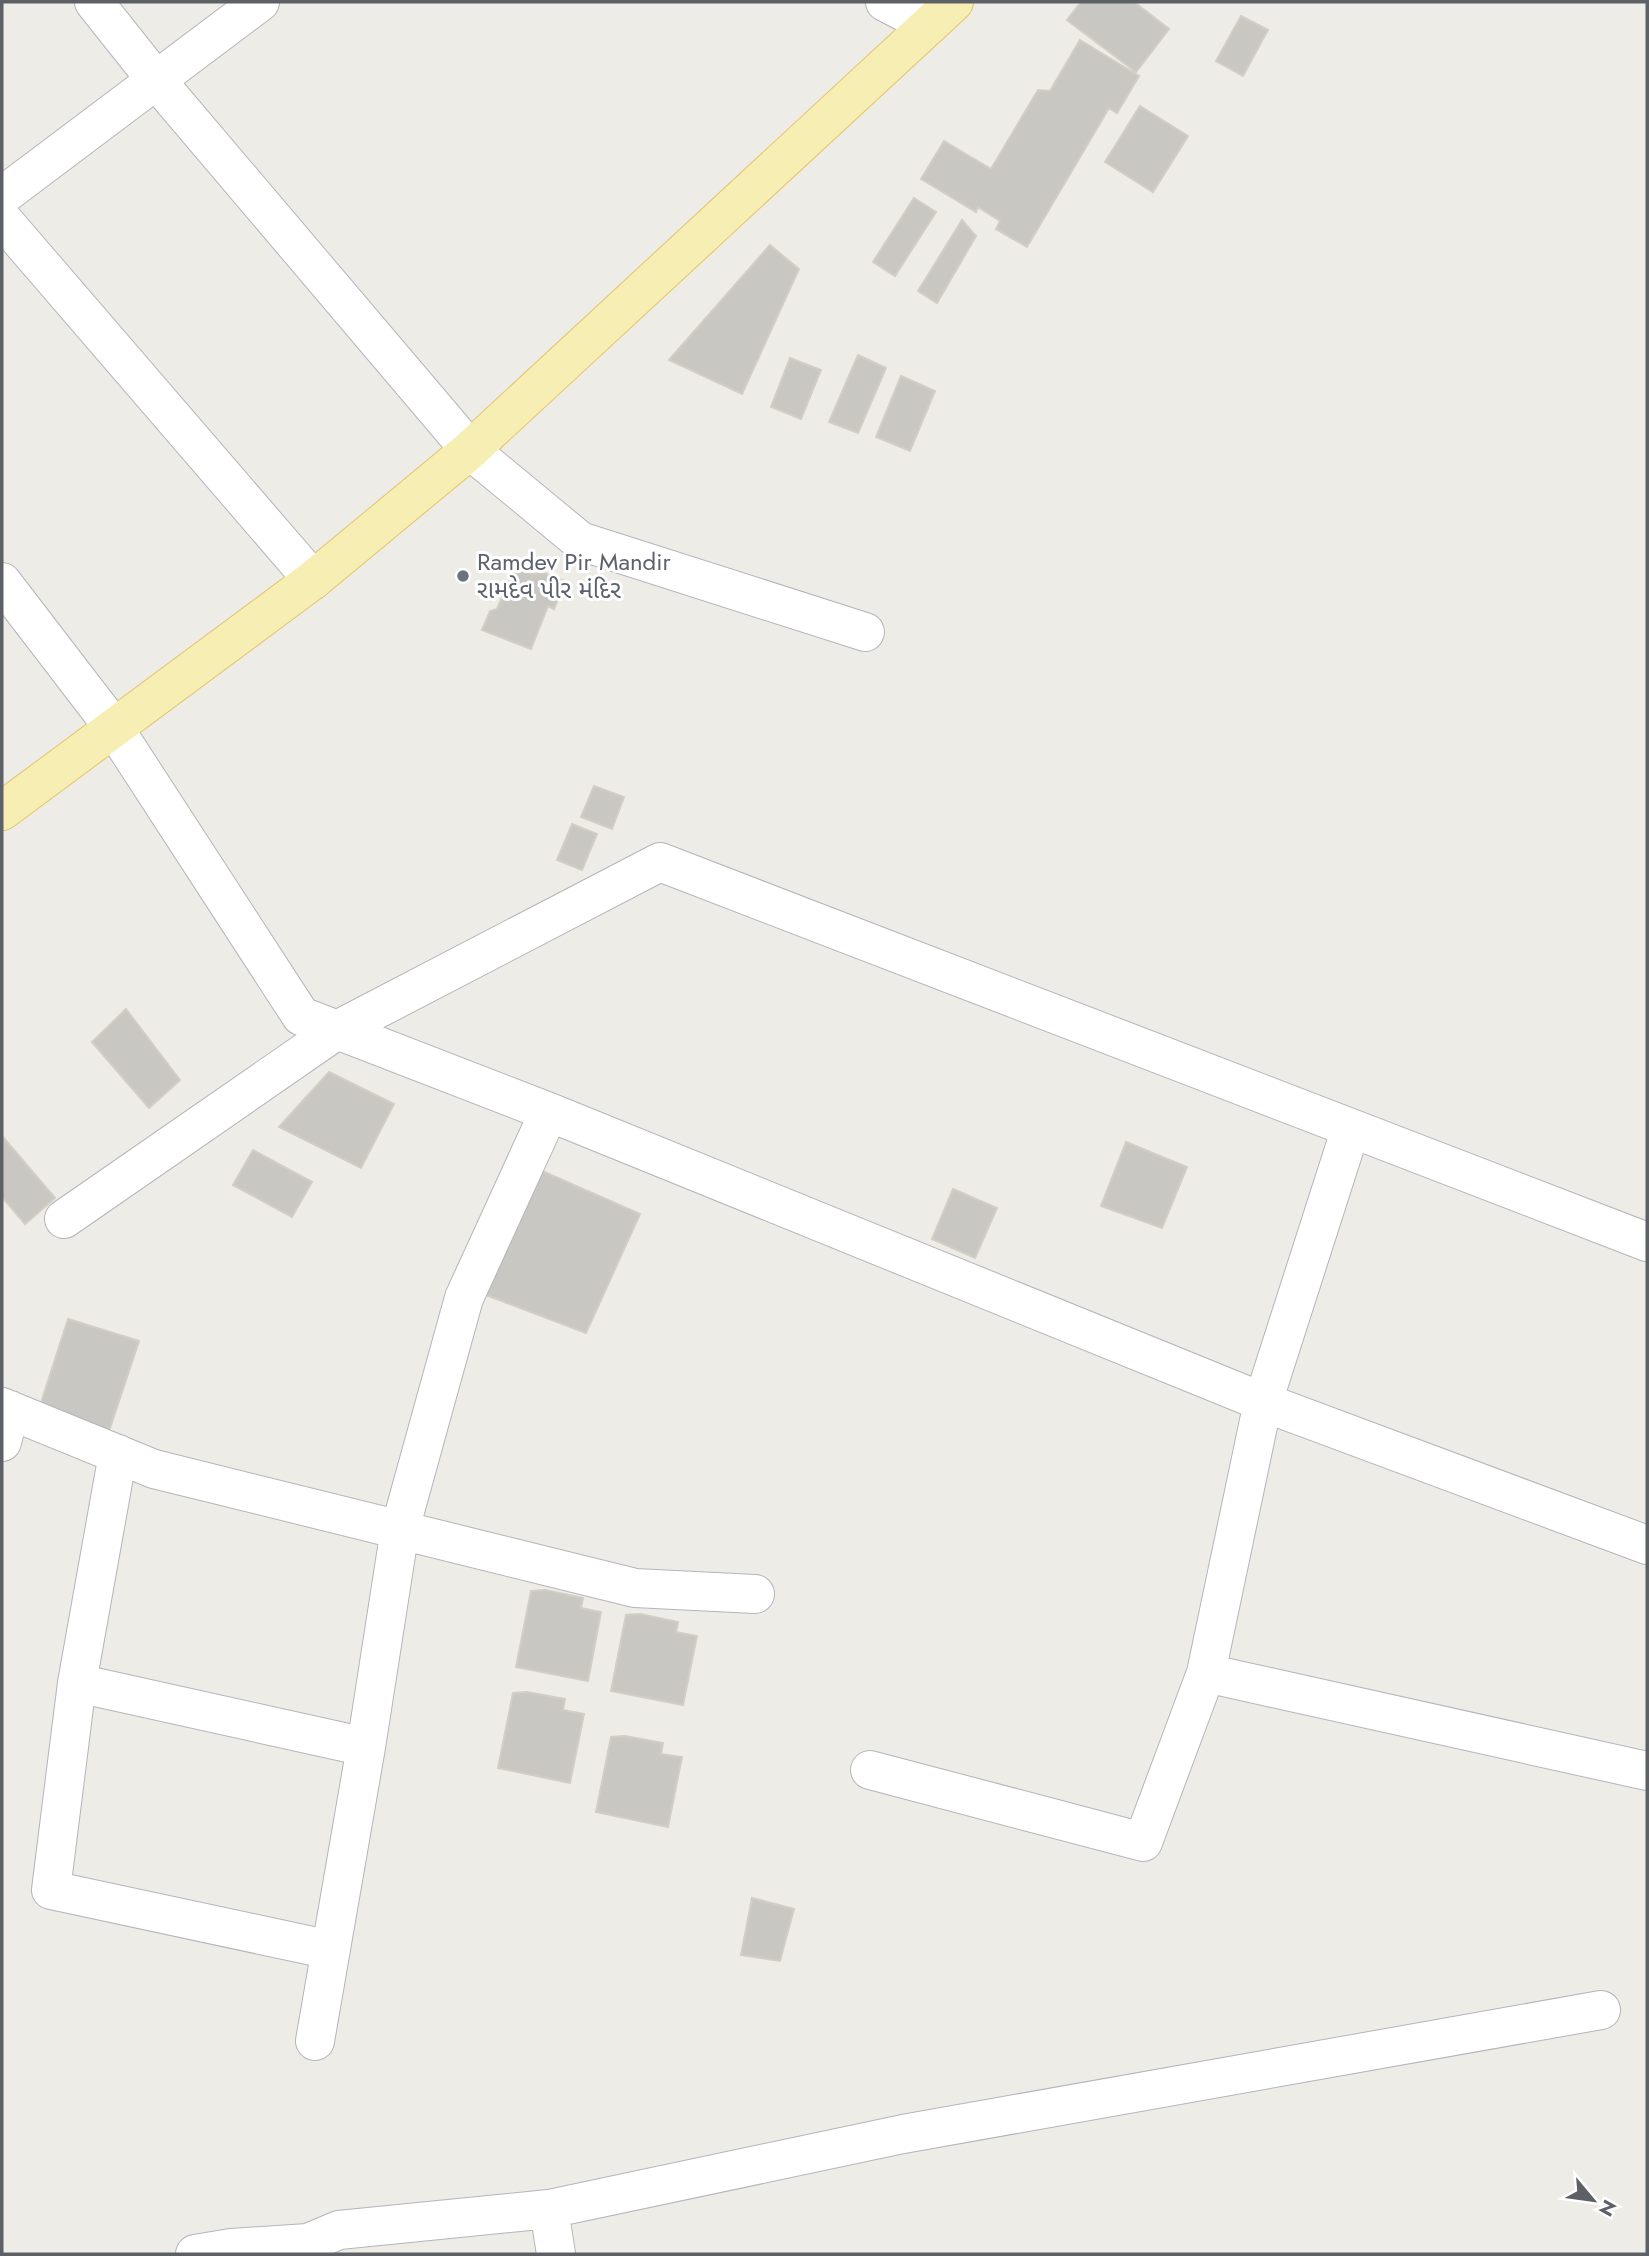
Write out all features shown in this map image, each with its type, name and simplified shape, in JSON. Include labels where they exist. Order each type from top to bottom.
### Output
[{"type":"main road","points":[[2,811],[313,580],[470,450],[942,13]]},
{"type":"street","points":[[94,2],[156,80],[470,450],[580,541],[865,632]]},
{"type":"street","points":[[2,196],[260,2]]},
{"type":"street","points":[[885,2],[942,13]]},
{"type":"street","points":[[2,219],[313,580]]},
{"type":"street","points":[[2,582],[114,728],[301,1016],[549,1112],[1263,1402],[1647,1545]]},
{"type":"street","points":[[64,1219],[337,1030],[660,862],[1647,1242]]},
{"type":"street","points":[[315,2041],[400,1530],[464,1298],[549,1112]]},
{"type":"street","points":[[870,1770],[1143,1842],[1206,1673],[1263,1402],[1351,1128]]},
{"type":"street","points":[[4,1419],[118,1454],[154,1469],[635,1588],[755,1594]]},
{"type":"street","points":[[118,1454],[77,1684],[51,1890],[331,1950]]},
{"type":"street","points":[[1206,1673],[1647,1770]]},
{"type":"street","points":[[77,1684],[366,1747]]},
{"type":"street","points":[[195,2254],[231,2248],[308,2243],[339,2230],[549,2209],[903,2134],[1601,2010]]},
{"type":"street","points":[[549,2209],[556,2254]]},
{"type":"building","points":[[1081,2],[1134,2],[1169,29],[1136,72],[1067,20]]},
{"type":"building","points":[[1241,16],[1268,30],[1243,76],[1216,61]]},
{"type":"building","points":[[1080,40],[1139,76],[1117,113],[1109,108],[1027,247],[996,229],[1000,221],[978,207],[976,212],[921,179],[944,141],[991,169],[1038,90],[1050,91]]},
{"type":"building","points":[[1140,106],[1188,136],[1153,192],[1105,162]]},
{"type":"building","points":[[914,198],[936,212],[895,276],[873,262]]},
{"type":"building","points":[[962,220],[976,236],[937,303],[918,291]]},
{"type":"building","points":[[770,245],[799,269],[742,394],[669,360]]},
{"type":"building","points":[[858,355],[886,368],[858,433],[829,422]]},
{"type":"building","points":[[790,358],[821,370],[801,419],[771,407]]},
{"type":"building","points":[[901,376],[935,391],[910,451],[876,437]]},
{"type":"building","points":[[515,567],[532,574],[544,573],[565,581],[554,609],[548,606],[531,649],[482,630],[490,611],[497,609]]},
{"type":"building","points":[[594,786],[624,797],[612,829],[581,817]]},
{"type":"building","points":[[572,824],[597,834],[582,870],[557,860]]},
{"type":"building","points":[[126,1009],[180,1080],[149,1108],[92,1042]]},
{"type":"building","points":[[329,1072],[394,1104],[361,1168],[279,1127]]},
{"type":"building","points":[[2,1136],[55,1198],[25,1224],[2,1197]]},
{"type":"building","points":[[1126,1142],[1187,1167],[1162,1228],[1101,1206]]},
{"type":"building","points":[[253,1150],[312,1182],[292,1217],[233,1185]]},
{"type":"building","points":[[533,1167],[640,1214],[586,1333],[478,1292]]},
{"type":"building","points":[[953,1189],[997,1208],[975,1258],[932,1239]]},
{"type":"building","points":[[68,1319],[139,1341],[108,1434],[38,1412]]},
{"type":"building","points":[[545,1590],[583,1598],[581,1608],[601,1612],[588,1681],[516,1667],[531,1591]]},
{"type":"building","points":[[640,1614],[678,1622],[676,1632],[697,1636],[683,1705],[611,1691],[626,1615]]},
{"type":"building","points":[[527,1692],[565,1699],[563,1710],[584,1714],[570,1783],[498,1768],[513,1693]]},
{"type":"building","points":[[625,1736],[663,1743],[661,1754],[682,1757],[668,1827],[596,1812],[611,1737]]},
{"type":"building","points":[[752,1898],[794,1909],[780,1961],[741,1955]]},
{"type":"place","name":"Ramdev Pir Mandir રામદેવ પીર મંદિર","points":[[463,576]]}]
